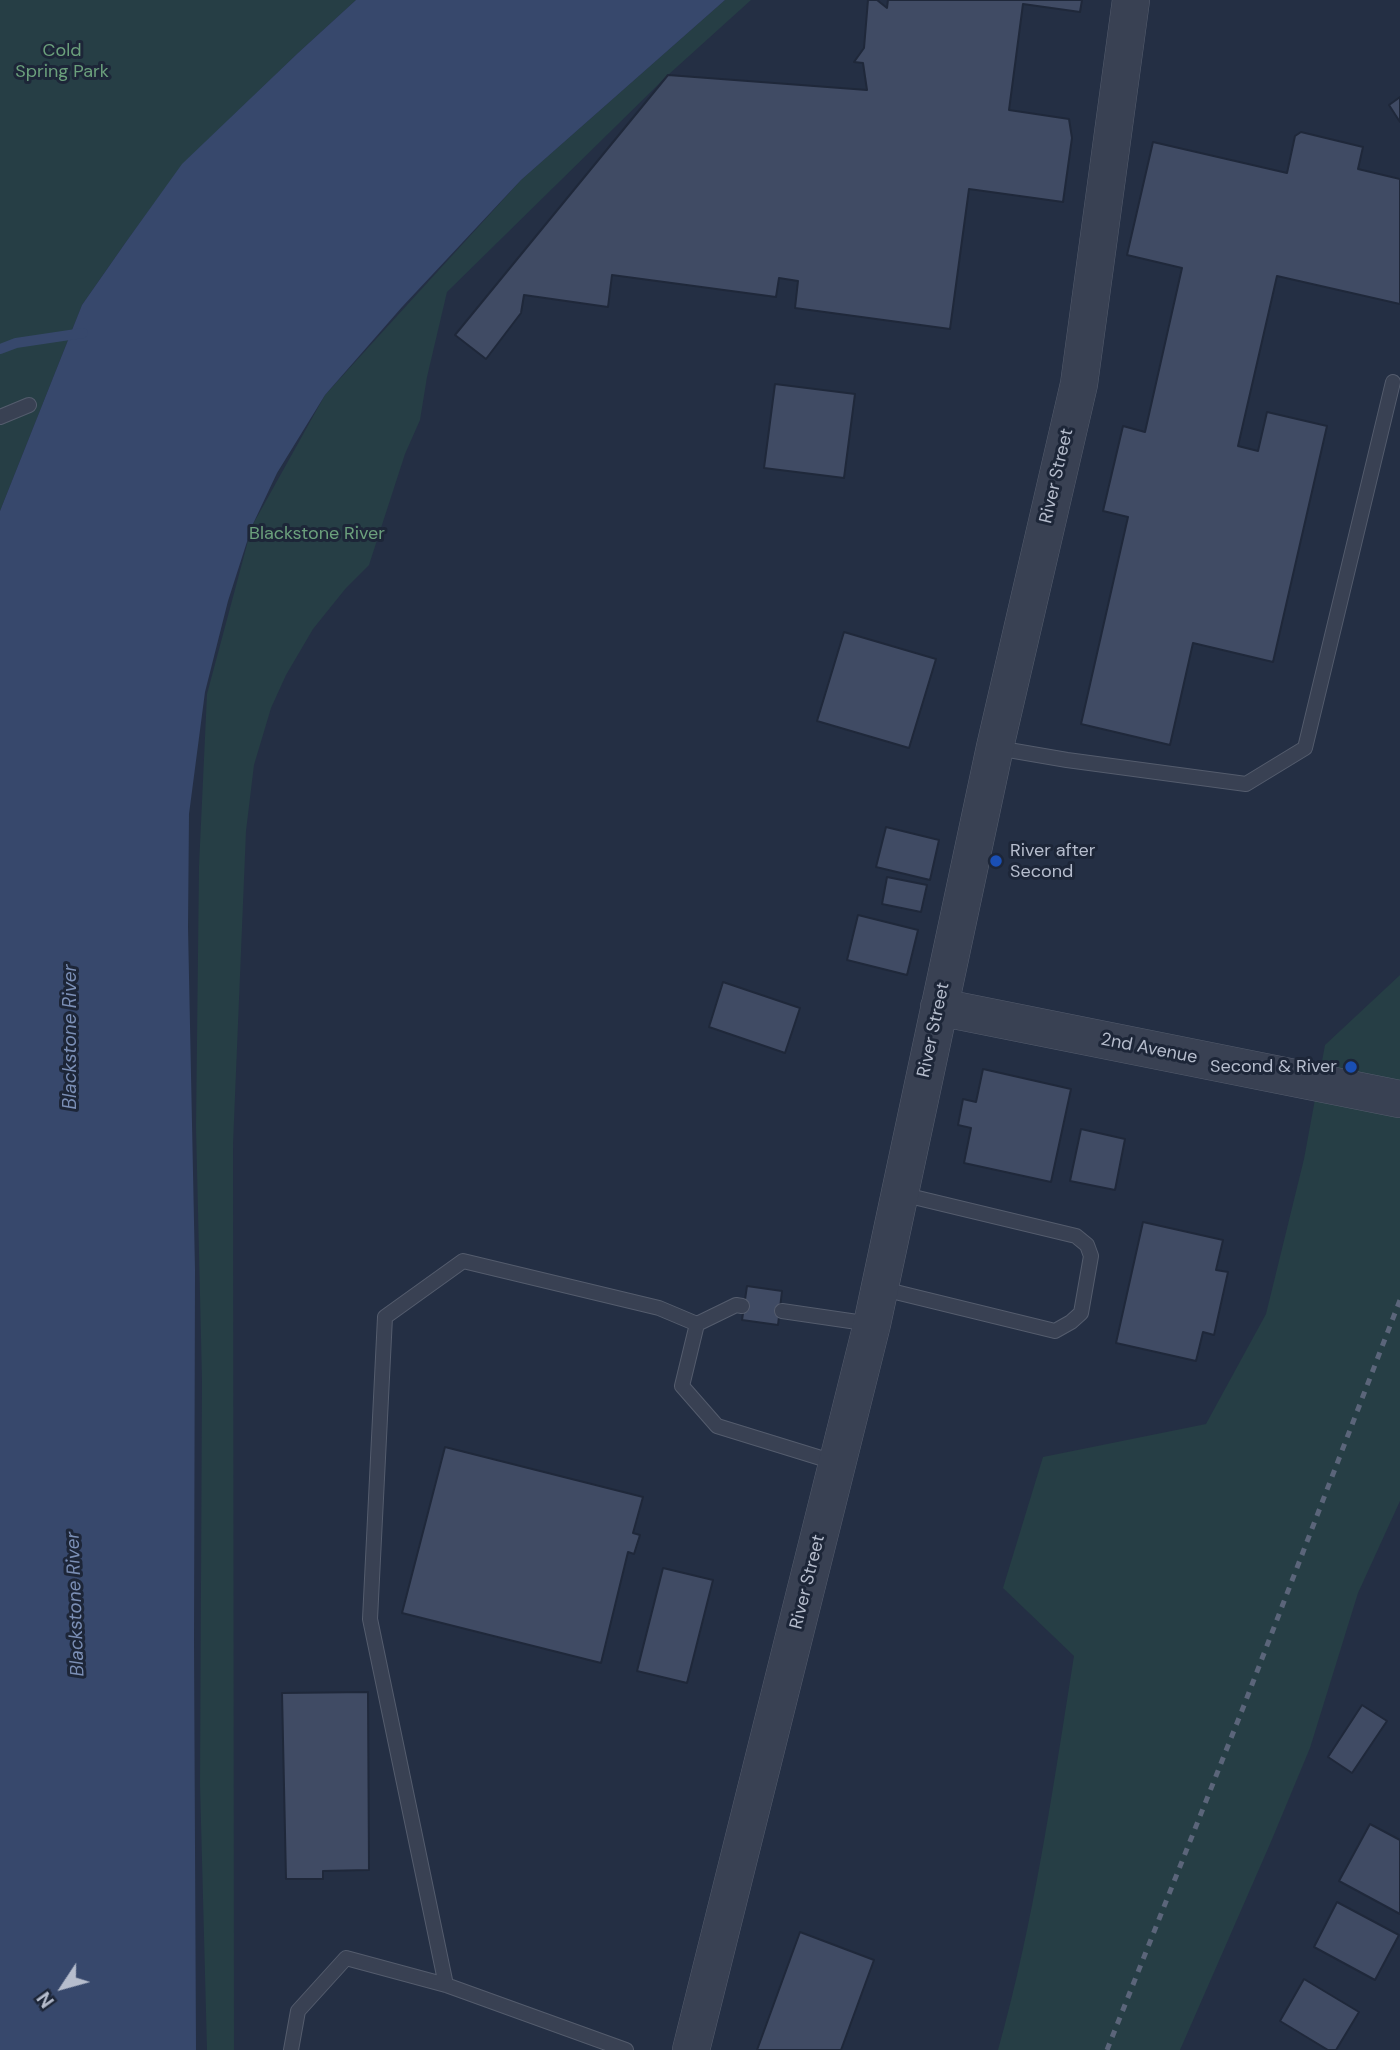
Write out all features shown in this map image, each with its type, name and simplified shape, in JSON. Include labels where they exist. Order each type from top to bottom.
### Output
[{"type":"street","name":"River Street","points":[[691,2050],[872,1324],[995,747],[1079,384],[1131,0]]},
{"type":"street","name":"2nd Avenue","points":[[939,1007],[1400,1099]]},
{"type":"lane","points":[[995,747],[1067,760],[1246,784],[1305,748],[1393,382]]},
{"type":"lane","points":[[0,417],[29,405]]},
{"type":"lane","points":[[879,1288],[1055,1331],[1081,1313],[1091,1256],[1087,1245],[1076,1236],[900,1194]]},
{"type":"lane","points":[[446,1985],[370,1619],[386,1317],[463,1261],[659,1308],[697,1324],[736,1305],[742,1306]]},
{"type":"lane","points":[[782,1311],[872,1324]]},
{"type":"lane","points":[[697,1324],[682,1386],[717,1426],[838,1464]]},
{"type":"lane","points":[[290,2050],[298,2011],[346,1958],[446,1985],[626,2050]]},
{"type":"green space","name":"Cold Spring Park","points":[[0,0],[356,0],[183,164],[82,305],[0,511]]},
{"type":"green space","name":"Blackstone River","points":[[725,0],[751,0],[668,75],[447,292],[420,420],[405,454],[369,565],[346,588],[313,629],[286,675],[271,708],[254,765],[246,831],[233,1144],[234,2050],[207,2050],[200,1784],[202,1380],[196,1127],[199,866],[207,694],[252,526],[325,395],[521,180]]},
{"type":"green space","points":[[1400,975],[1400,1501],[1358,1593],[1310,1748],[1180,2050],[998,2050],[1032,1904],[1074,1656],[1003,1588],[1043,1457],[1206,1424],[1266,1314],[1304,1159],[1325,1045]]},
{"type":"water","points":[[356,0],[725,0],[521,180],[402,307],[325,395],[277,473],[252,526],[228,601],[205,692],[189,814],[188,927],[195,1270],[196,2050],[0,2050],[0,511],[82,305],[182,164]]},
{"type":"building","points":[[868,0],[877,0],[887,8],[888,0],[1082,0],[1080,12],[1023,4],[1009,110],[1069,119],[1072,138],[1063,202],[969,189],[950,329],[795,308],[798,281],[779,278],[776,297],[612,275],[608,307],[524,295],[521,313],[486,359],[455,335],[668,75],[867,90],[863,63],[854,62],[864,48]]},
{"type":"building","points":[[1400,97],[1400,122],[1389,105]]},
{"type":"building","points":[[1301,132],[1363,147],[1358,169],[1400,179],[1400,304],[1277,276],[1238,446],[1258,451],[1267,412],[1327,426],[1273,662],[1193,643],[1170,745],[1081,724],[1128,517],[1103,511],[1123,426],[1145,432],[1182,268],[1127,255],[1153,142],[1287,173],[1295,136]]},
{"type":"building","points":[[775,384],[855,394],[844,478],[764,468]]},
{"type":"building","points":[[844,632],[936,659],[909,748],[817,721]]},
{"type":"building","points":[[886,827],[939,840],[930,880],[876,867]]},
{"type":"building","points":[[887,877],[927,885],[921,912],[882,904]]},
{"type":"building","points":[[858,915],[918,930],[907,975],[847,960]]},
{"type":"building","points":[[723,982],[800,1008],[785,1053],[709,1027]]},
{"type":"building","points":[[983,1069],[1071,1089],[1051,1182],[964,1163],[971,1128],[958,1125],[963,1099],[976,1102]]},
{"type":"building","points":[[1081,1129],[1125,1139],[1115,1190],[1070,1181]]},
{"type":"building","points":[[1143,1222],[1223,1240],[1216,1270],[1228,1272],[1214,1335],[1203,1332],[1196,1361],[1116,1343]]},
{"type":"building","points":[[747,1286],[782,1291],[778,1325],[742,1320]]},
{"type":"building","points":[[445,1447],[643,1497],[633,1533],[640,1535],[634,1554],[628,1552],[601,1663],[402,1613]]},
{"type":"building","points":[[663,1568],[713,1580],[687,1683],[637,1671]]},
{"type":"building","points":[[368,1692],[369,1870],[323,1871],[323,1879],[286,1879],[282,1693]]},
{"type":"building","points":[[1362,1705],[1387,1721],[1352,1773],[1328,1757]]},
{"type":"building","points":[[1370,1824],[1400,1840],[1400,1914],[1339,1881]]},
{"type":"building","points":[[1337,1902],[1399,1935],[1375,1980],[1314,1947]]},
{"type":"building","points":[[800,1932],[874,1960],[841,2050],[757,2050]]},
{"type":"building","points":[[1304,1979],[1359,2012],[1336,2050],[1328,2050],[1280,2021]]},
{"type":"waterway","points":[[0,349],[16,343],[83,333]]},
{"type":"railway","points":[[1107,2050],[1243,1708],[1400,1300]]},
{"type":"place","name":"River after Second","points":[[996,861]]},
{"type":"place","name":"Second & River","points":[[1351,1067]]}]
